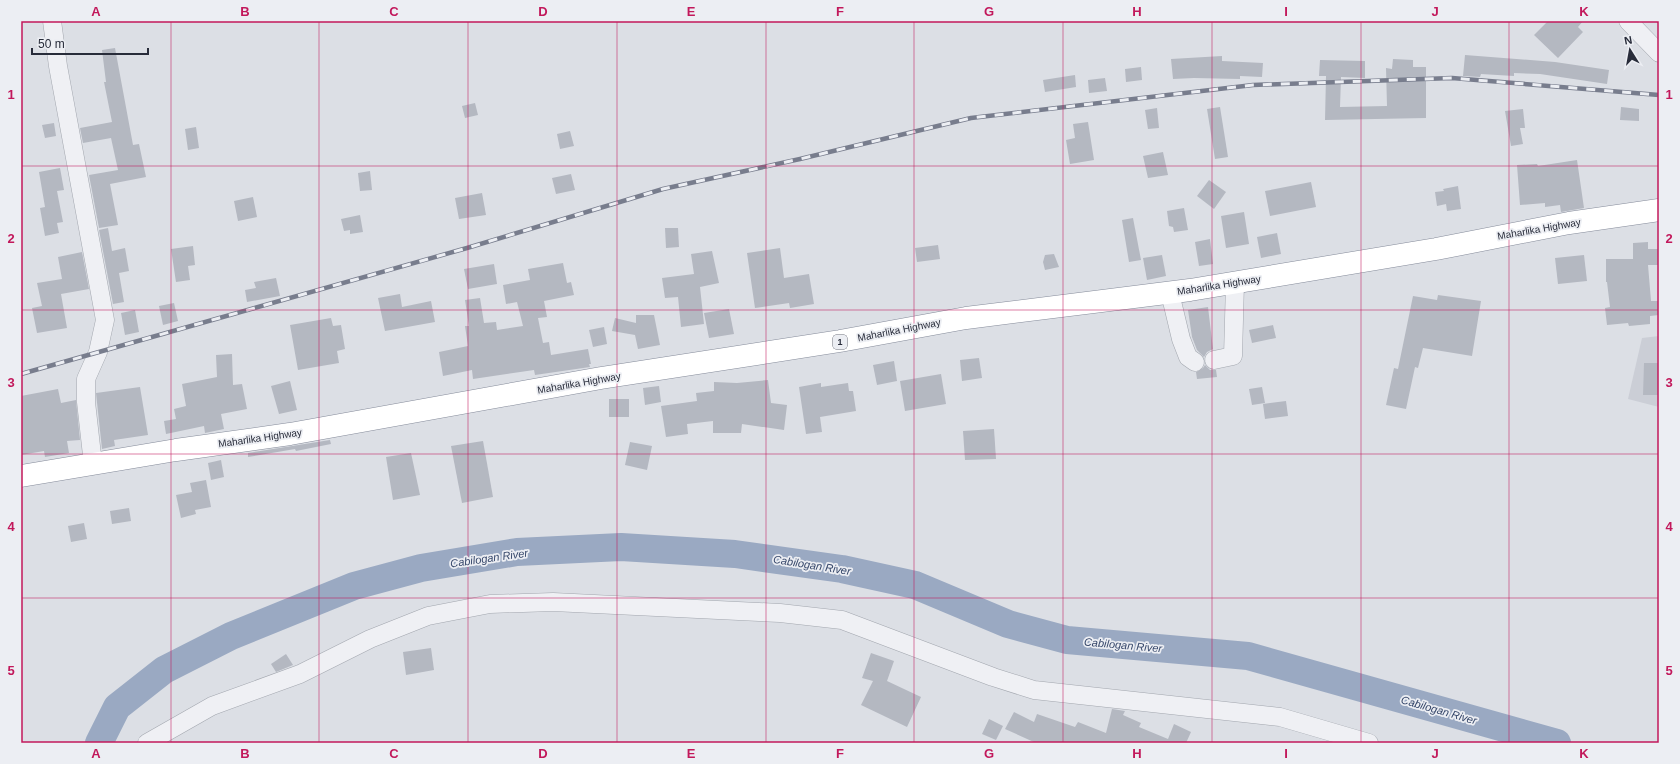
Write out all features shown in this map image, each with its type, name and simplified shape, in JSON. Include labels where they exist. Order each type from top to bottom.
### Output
[{"type":"highway","name":"Maharlika Highway","points":[[21,476],[176,450],[290,434],[601,378],[840,341],[966,318],[1170,293],[1235,283],[1436,249],[1569,223],[1659,210]]},
{"type":"street","points":[[52,21],[58,66],[105,320],[98,352],[86,379],[86,402],[93,464]]},
{"type":"street","points":[[1628,21],[1659,53]]},
{"type":"street","points":[[1214,360],[1233,356],[1235,283]]},
{"type":"street","points":[[1170,293],[1181,339],[1188,357],[1195,362]]},
{"type":"street","points":[[147,743],[212,706],[300,674],[370,639],[428,616],[490,604],[553,602],[764,612],[842,620],[994,677],[1034,690],[1280,717],[1369,743]]},
{"type":"shaded area","points":[[1659,336],[1659,407],[1628,399],[1642,338]]},
{"type":"building","points":[[1548,21],[1583,21],[1578,27],[1583,32],[1558,58],[1534,35]]},
{"type":"building","points":[[115,48],[133,145],[139,144],[146,177],[110,184],[118,225],[99,228],[89,175],[118,170],[111,138],[83,143],[80,128],[112,122],[104,82],[106,82],[102,50]]},
{"type":"building","points":[[1465,55],[1555,62],[1609,70],[1607,84],[1540,74],[1514,73],[1514,76],[1481,74],[1480,77],[1463,76]]},
{"type":"building","points":[[1222,56],[1222,61],[1263,63],[1262,77],[1240,76],[1240,79],[1173,79],[1171,59]]},
{"type":"building","points":[[1393,59],[1413,60],[1413,67],[1426,67],[1426,118],[1325,120],[1326,76],[1319,76],[1320,60],[1365,61],[1365,78],[1341,77],[1340,107],[1387,106],[1386,68],[1392,69]]},
{"type":"building","points":[[1141,67],[1142,80],[1126,82],[1125,69]]},
{"type":"building","points":[[1075,75],[1076,87],[1045,92],[1043,80]]},
{"type":"building","points":[[1105,78],[1107,91],[1089,93],[1088,80]]},
{"type":"building","points":[[475,103],[478,115],[465,118],[462,106]]},
{"type":"building","points":[[1220,107],[1228,157],[1215,159],[1207,109]]},
{"type":"building","points":[[1621,107],[1639,109],[1639,121],[1620,120]]},
{"type":"building","points":[[1157,108],[1159,128],[1148,129],[1145,110]]},
{"type":"building","points":[[1523,109],[1525,128],[1520,128],[1523,144],[1511,146],[1505,111]]},
{"type":"building","points":[[1088,122],[1094,160],[1070,164],[1066,140],[1075,138],[1073,124]]},
{"type":"building","points":[[54,123],[56,136],[45,138],[42,125]]},
{"type":"building","points":[[196,127],[199,148],[188,150],[185,129]]},
{"type":"building","points":[[570,131],[574,146],[560,149],[557,134]]},
{"type":"building","points":[[1163,152],[1168,175],[1148,178],[1143,156]]},
{"type":"building","points":[[1577,160],[1584,208],[1561,212],[1560,205],[1545,207],[1545,203],[1520,205],[1517,165],[1537,164],[1538,166]]},
{"type":"building","points":[[60,168],[64,190],[57,191],[63,222],[57,223],[59,233],[45,236],[40,208],[45,207],[39,172]]},
{"type":"building","points":[[370,171],[372,190],[360,191],[358,173]]},
{"type":"building","points":[[571,174],[575,190],[556,194],[552,178]]},
{"type":"building","points":[[1209,180],[1226,192],[1214,209],[1197,196]]},
{"type":"building","points":[[1311,182],[1316,207],[1270,216],[1265,191]]},
{"type":"building","points":[[1458,186],[1461,209],[1447,211],[1446,204],[1437,206],[1435,192],[1444,191],[1443,189]]},
{"type":"building","points":[[482,193],[486,215],[459,219],[455,198]]},
{"type":"building","points":[[253,197],[257,217],[238,221],[234,201]]},
{"type":"building","points":[[1184,208],[1188,230],[1174,232],[1173,227],[1169,226],[1167,211]]},
{"type":"building","points":[[1244,212],[1249,244],[1226,248],[1221,216]]},
{"type":"building","points":[[360,215],[363,232],[350,234],[350,230],[344,231],[341,219]]},
{"type":"building","points":[[1133,218],[1141,260],[1129,262],[1122,220]]},
{"type":"building","points":[[108,228],[112,251],[125,248],[129,271],[119,273],[124,302],[113,304],[99,230]]},
{"type":"building","points":[[665,228],[678,228],[679,247],[666,248]]},
{"type":"building","points":[[1277,233],[1281,254],[1261,258],[1257,237]]},
{"type":"building","points":[[1210,239],[1213,264],[1199,266],[1195,242]]},
{"type":"building","points":[[1648,242],[1648,249],[1659,249],[1659,265],[1648,265],[1651,301],[1659,301],[1659,315],[1650,316],[1650,324],[1629,326],[1628,323],[1607,325],[1605,308],[1610,307],[1606,282],[1606,259],[1633,259],[1633,243]]},
{"type":"building","points":[[938,245],[940,259],[917,262],[915,248]]},
{"type":"building","points":[[193,246],[195,265],[188,266],[190,280],[176,282],[171,249]]},
{"type":"building","points":[[780,248],[784,278],[809,274],[814,304],[790,308],[789,303],[755,308],[747,253]]},
{"type":"building","points":[[712,251],[719,283],[700,287],[704,324],[681,327],[678,297],[665,298],[662,278],[694,274],[691,254]]},
{"type":"building","points":[[82,252],[89,289],[61,294],[67,328],[37,333],[32,308],[42,306],[37,283],[62,279],[58,257]]},
{"type":"building","points":[[1054,254],[1059,267],[1045,270],[1043,262],[1045,255]]},
{"type":"building","points":[[1162,255],[1166,276],[1147,280],[1143,258]]},
{"type":"building","points":[[1584,255],[1587,281],[1558,284],[1555,258]]},
{"type":"building","points":[[563,263],[567,283],[571,282],[574,295],[544,301],[547,317],[538,318],[543,343],[549,342],[551,355],[588,349],[591,364],[589,364],[590,367],[535,375],[534,370],[473,379],[472,370],[443,376],[439,352],[468,346],[465,326],[469,326],[465,300],[480,298],[484,323],[496,322],[497,330],[523,326],[517,302],[506,304],[503,285],[530,280],[528,269]]},
{"type":"building","points":[[494,264],[497,284],[468,289],[464,269]]},
{"type":"building","points":[[276,278],[280,296],[247,302],[245,290],[256,288],[254,282]]},
{"type":"building","points":[[400,294],[402,307],[431,301],[435,322],[385,331],[378,298]]},
{"type":"building","points":[[1438,295],[1481,301],[1472,356],[1423,348],[1418,368],[1415,367],[1406,409],[1386,405],[1394,368],[1398,369],[1413,296],[1437,300]]},
{"type":"building","points":[[174,303],[178,321],[163,325],[159,306]]},
{"type":"building","points":[[1208,307],[1213,349],[1207,352],[1204,357],[1197,350],[1192,337],[1188,310]]},
{"type":"building","points":[[729,309],[734,334],[709,338],[704,313]]},
{"type":"building","points":[[135,310],[139,332],[125,335],[121,313]]},
{"type":"building","points":[[636,315],[654,315],[660,345],[638,349],[635,335],[612,331],[615,318],[636,323]]},
{"type":"building","points":[[331,318],[333,326],[341,325],[345,349],[337,351],[339,363],[298,370],[290,325]]},
{"type":"building","points":[[1273,325],[1276,338],[1252,343],[1249,330]]},
{"type":"building","points":[[604,327],[607,344],[593,347],[589,330]]},
{"type":"building","points":[[232,354],[233,385],[242,384],[247,409],[221,414],[224,429],[205,433],[204,426],[166,434],[164,421],[176,419],[174,409],[186,406],[182,384],[217,377],[216,355]]},
{"type":"building","points":[[979,358],[982,378],[962,381],[960,360]]},
{"type":"building","points":[[894,361],[897,381],[877,385],[873,365]]},
{"type":"building","points":[[1644,363],[1659,363],[1659,395],[1643,395]]},
{"type":"building","points":[[1205,365],[1210,370],[1216,370],[1217,377],[1197,379],[1196,372]]},
{"type":"building","points":[[941,374],[946,404],[905,411],[900,381]]},
{"type":"building","points":[[768,380],[771,403],[787,405],[784,430],[742,424],[741,433],[713,433],[713,421],[687,424],[688,434],[666,437],[661,406],[697,401],[696,393],[714,391],[714,382],[737,383]]},
{"type":"building","points":[[290,381],[297,410],[279,414],[271,386]]},
{"type":"building","points":[[821,383],[821,387],[848,383],[849,391],[853,391],[856,411],[820,417],[822,432],[806,434],[799,387]]},
{"type":"building","points":[[659,386],[661,402],[645,405],[643,388]]},
{"type":"building","points":[[140,387],[148,435],[114,440],[115,446],[102,449],[96,393]]},
{"type":"building","points":[[1262,387],[1265,403],[1252,405],[1249,389]]},
{"type":"building","points":[[58,389],[61,403],[76,400],[80,440],[67,441],[69,453],[45,457],[44,451],[21,455],[21,396]]},
{"type":"building","points":[[609,399],[629,399],[629,417],[609,417]]},
{"type":"building","points":[[1286,401],[1288,416],[1265,419],[1263,404]]},
{"type":"building","points":[[994,429],[996,459],[965,460],[963,431]]},
{"type":"building","points":[[330,440],[331,444],[296,451],[295,449],[248,457],[248,453]]},
{"type":"building","points":[[483,441],[493,497],[462,503],[451,446]]},
{"type":"building","points":[[630,442],[652,446],[647,470],[625,465]]},
{"type":"building","points":[[411,453],[420,495],[393,500],[386,457]]},
{"type":"building","points":[[221,460],[224,477],[211,480],[208,463]]},
{"type":"building","points":[[206,480],[211,507],[195,510],[196,514],[181,518],[176,495],[192,492],[190,483]]},
{"type":"building","points":[[129,508],[131,521],[112,524],[110,511]]},
{"type":"building","points":[[84,523],[87,539],[71,542],[68,526]]},
{"type":"building","points":[[431,648],[434,670],[406,675],[403,652]]},
{"type":"building","points":[[871,653],[894,661],[887,681],[921,697],[907,727],[861,705],[873,681],[862,678]]},
{"type":"building","points":[[286,654],[293,665],[276,672],[271,664]]},
{"type":"building","points":[[1112,709],[1125,711],[1123,715],[1141,723],[1139,727],[1168,739],[1174,724],[1191,732],[1186,743],[1036,743],[1005,729],[1014,712],[1034,722],[1037,714],[1075,727],[1078,722],[1106,733]]},
{"type":"building","points":[[989,719],[1003,726],[996,740],[982,734]]},
{"type":"waterway","name":"Cabilogan River","points":[[99,743],[117,707],[164,670],[231,636],[354,586],[421,568],[517,552],[621,547],[735,554],[842,569],[915,585],[1008,624],[1067,640],[1248,656],[1557,743]]},
{"type":"railway","points":[[21,374],[467,248],[663,189],[800,159],[971,118],[1253,85],[1452,78],[1659,95]]}]
